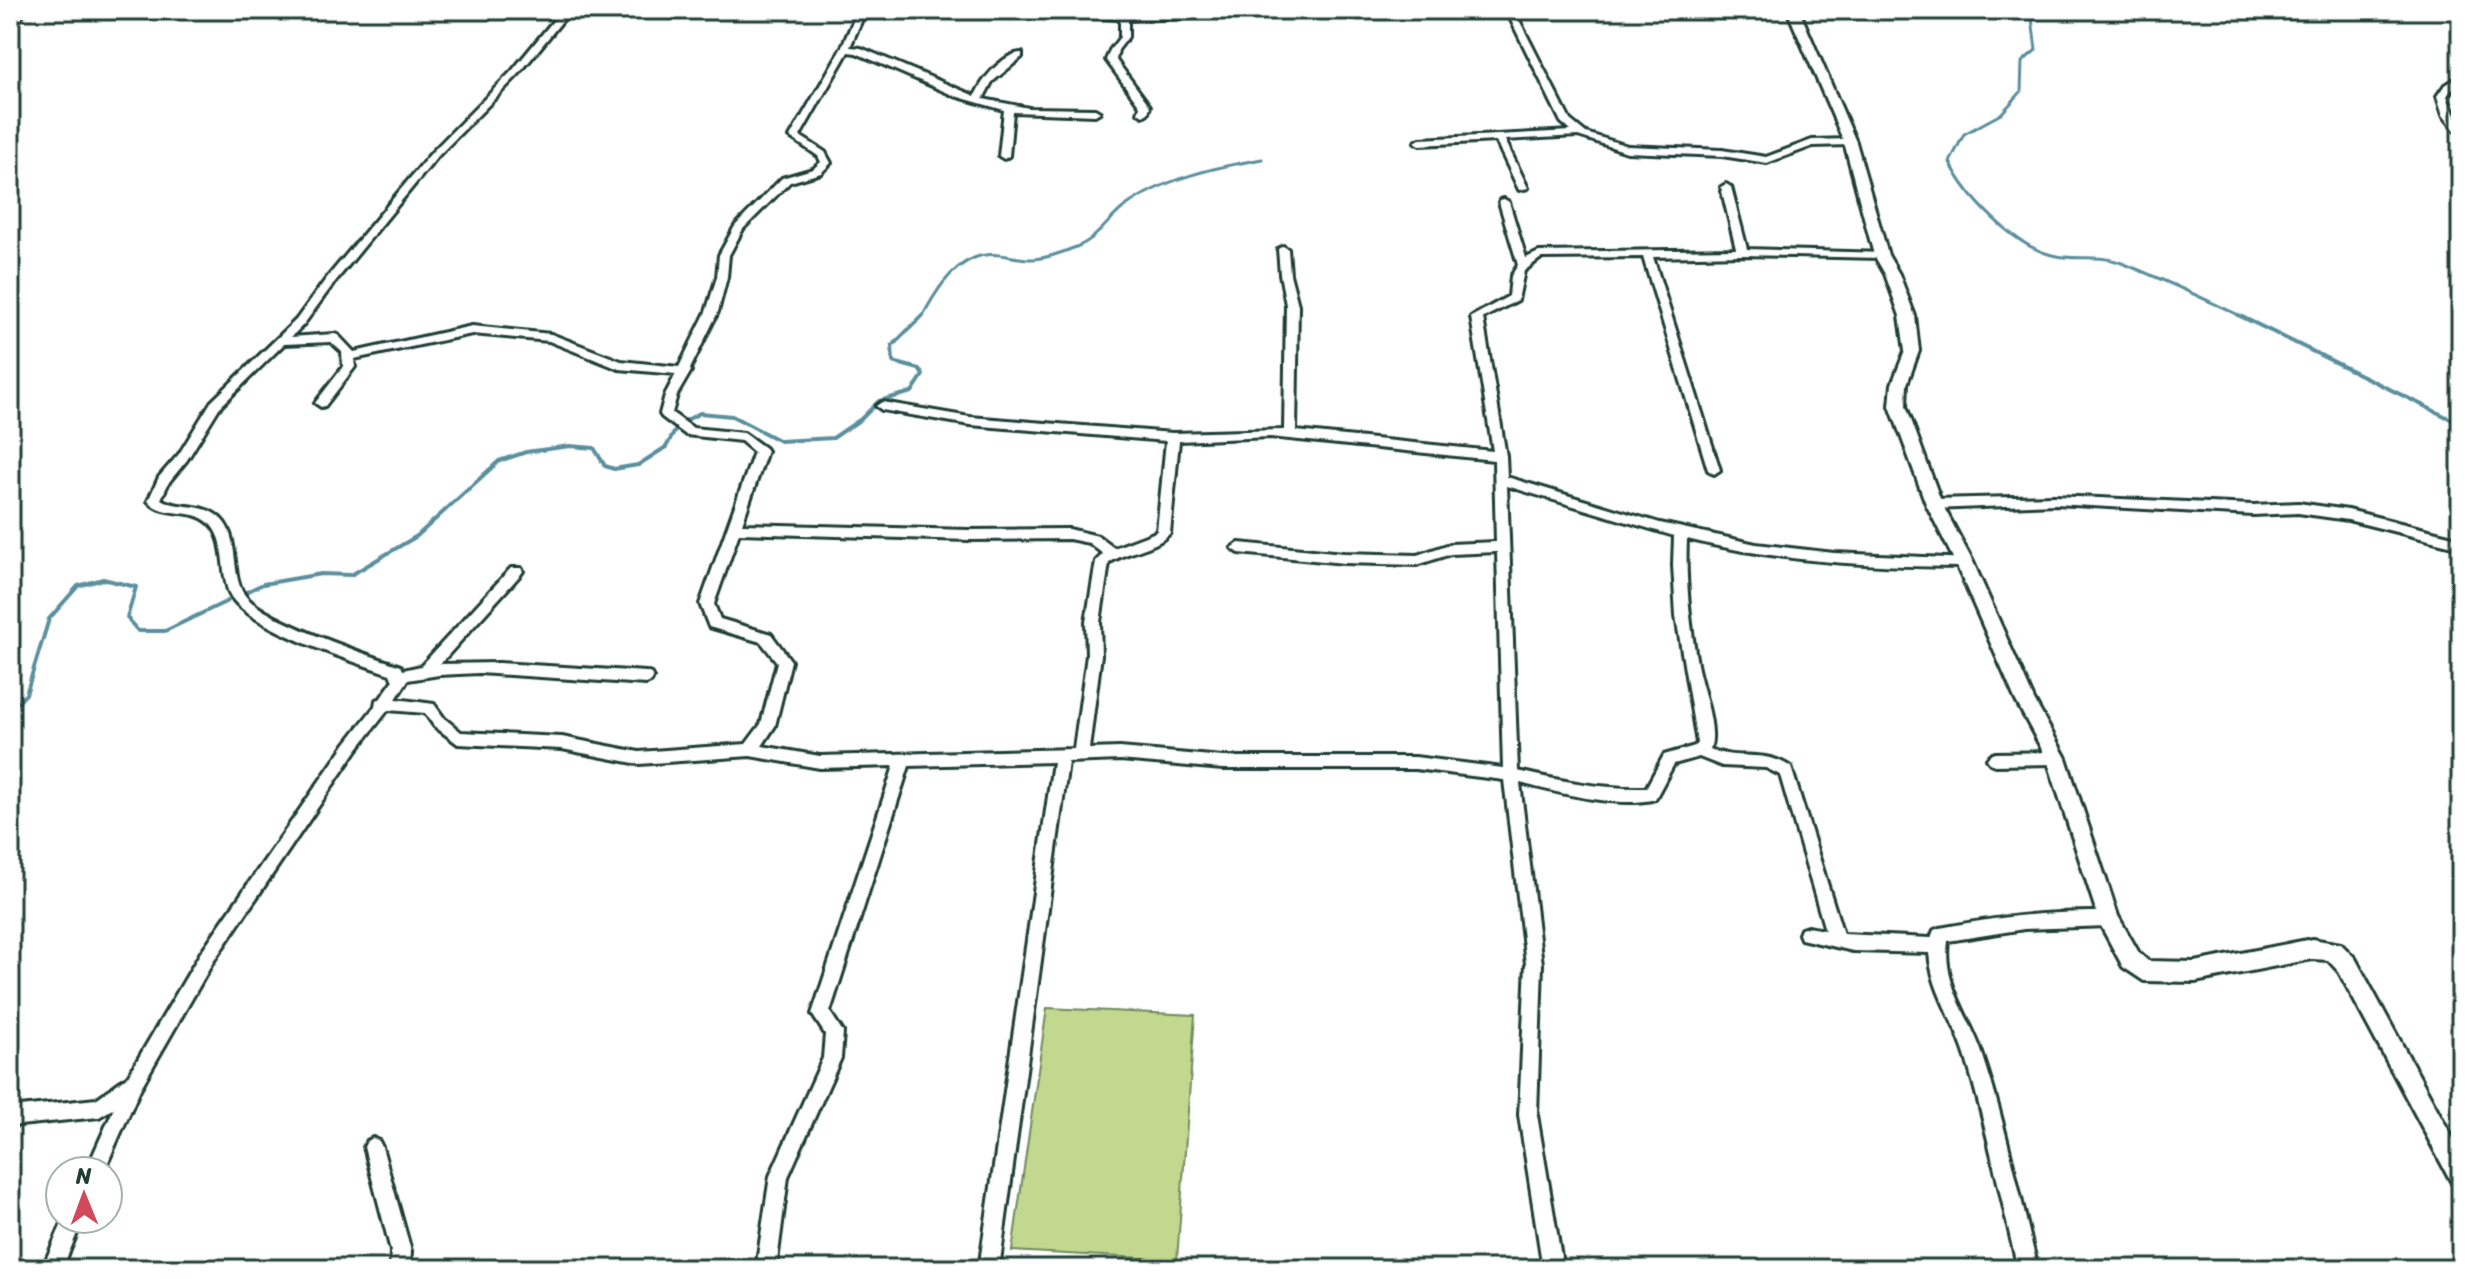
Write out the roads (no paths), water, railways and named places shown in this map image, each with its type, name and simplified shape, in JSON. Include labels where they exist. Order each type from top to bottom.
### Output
[{"type":"street","points":[[10,23],[25,10]]},
{"type":"street","points":[[102,1155],[134,1083],[207,957],[381,704],[401,682],[396,670],[355,657],[253,611],[237,597],[232,561],[218,524],[206,513],[163,509],[154,501],[163,480],[183,457],[215,405],[282,341],[435,154],[515,73],[567,10]]},
{"type":"street","points":[[750,750],[768,726],[784,661],[766,638],[714,623],[707,604],[761,451],[744,437],[690,432],[666,414],[671,395],[712,312],[722,277],[724,255],[739,228],[786,180],[817,171],[826,163],[822,154],[795,137],[845,49],[862,10]]},
{"type":"street","points":[[1080,10],[1089,15],[1219,14]]},
{"type":"street","points":[[1510,10],[1566,122],[1580,133],[1627,149],[1722,153],[1767,160],[1812,143],[1850,142]]},
{"type":"street","points":[[1793,10],[1850,142],[1881,255],[1891,272],[1911,333],[1912,351],[1896,390],[1898,406],[1934,504],[1964,562],[2025,701],[2056,758],[2108,919],[2131,960],[2144,971],[2195,972],[2312,949],[2333,951],[2347,965],[2368,1002],[2461,1177]]},
{"type":"street","points":[[1124,16],[1124,37],[1111,60],[1145,106],[1143,113]]},
{"type":"street","points":[[845,49],[858,50],[978,100],[1009,107],[1095,112]]},
{"type":"street","points":[[978,100],[980,93],[1003,66],[1019,55]]},
{"type":"street","points":[[2461,78],[2442,96],[2448,115],[2461,132]]},
{"type":"street","points":[[1004,156],[1009,107]]},
{"type":"street","points":[[1420,142],[1580,133]]},
{"type":"street","points":[[1500,139],[1523,188]]},
{"type":"street","points":[[1726,187],[1742,252]]},
{"type":"street","points":[[1504,202],[1522,263]]},
{"type":"street","points":[[1283,249],[1292,305],[1290,434]]},
{"type":"street","points":[[1553,1269],[1528,1115],[1534,964],[1511,775],[1500,456],[1477,317],[1514,298],[1515,276],[1522,263],[1539,255],[1742,252],[1881,255]]},
{"type":"street","points":[[1647,253],[1714,470]]},
{"type":"street","points":[[348,357],[472,330],[551,338],[619,365],[685,371]]},
{"type":"street","points":[[282,341],[334,338],[348,351],[349,367],[321,403]]},
{"type":"street","points":[[882,406],[970,421],[1173,437],[1290,434],[1500,456]]},
{"type":"street","points":[[1081,756],[1094,655],[1093,622],[1103,561],[1118,549],[1154,540],[1163,533],[1173,437]]},
{"type":"street","points":[[1502,480],[1681,531],[1757,549],[1865,560],[1964,562]]},
{"type":"street","points":[[1934,504],[2055,500],[2253,510],[2298,508],[2348,515],[2461,543]]},
{"type":"street","points":[[736,528],[969,535],[1069,534],[1093,539],[1112,554]]},
{"type":"street","points":[[381,704],[429,708],[439,722],[458,738],[562,743],[639,758],[750,750],[820,762],[1120,754],[1223,763],[1415,763],[1511,775],[1556,786],[1618,795],[1650,794],[1669,759],[1700,751],[1705,745],[1704,716],[1691,669],[1679,580],[1681,531]]},
{"type":"street","points":[[1239,548],[1344,558],[1417,560],[1450,549],[1503,547]]},
{"type":"street","points":[[427,668],[516,571]]},
{"type":"street","points":[[399,677],[427,668],[604,672],[646,678]]},
{"type":"street","points":[[1700,751],[1714,761],[1776,762],[1786,771],[1836,938]]},
{"type":"street","points":[[989,1269],[1061,756]]},
{"type":"street","points":[[1995,759],[2056,758]]},
{"type":"street","points":[[766,1269],[779,1176],[832,1058],[834,1032],[821,1014],[903,762]]},
{"type":"street","points":[[2028,1269],[1973,1051],[1942,989],[1935,956],[1937,946],[1940,935],[1988,925],[2060,918],[2108,919]]},
{"type":"street","points":[[1807,934],[1853,943],[1937,946]]},
{"type":"street","points":[[10,1117],[99,1108],[134,1083]]},
{"type":"street","points":[[373,1147],[401,1251],[400,1269]]},
{"type":"street","points":[[52,1269],[67,1235]]},
{"type":"waterway","points":[[2031,10],[2036,50],[2022,62],[2021,92],[2001,114],[1964,134],[1950,162],[1967,190],[2007,231],[2037,250],[2060,257],[2102,258],[2119,262],[2243,317]]},
{"type":"waterway","points":[[922,317],[950,275],[974,258],[989,254],[1034,259],[1061,253],[1090,240],[1123,208],[1154,189],[1208,170],[1262,159]]},
{"type":"waterway","points":[[10,711],[26,694],[49,619],[78,586],[103,579],[136,587],[127,618],[138,631],[165,631],[263,584],[321,574],[351,575],[417,536],[499,461],[526,452],[570,446],[594,448],[605,466],[614,469],[638,465],[666,447],[679,424],[700,413],[732,416],[780,441],[833,438],[861,419],[879,401],[912,392],[923,375],[919,369],[893,362],[892,346],[923,315]]},
{"type":"waterway","points":[[2238,315],[2461,424]]}]
